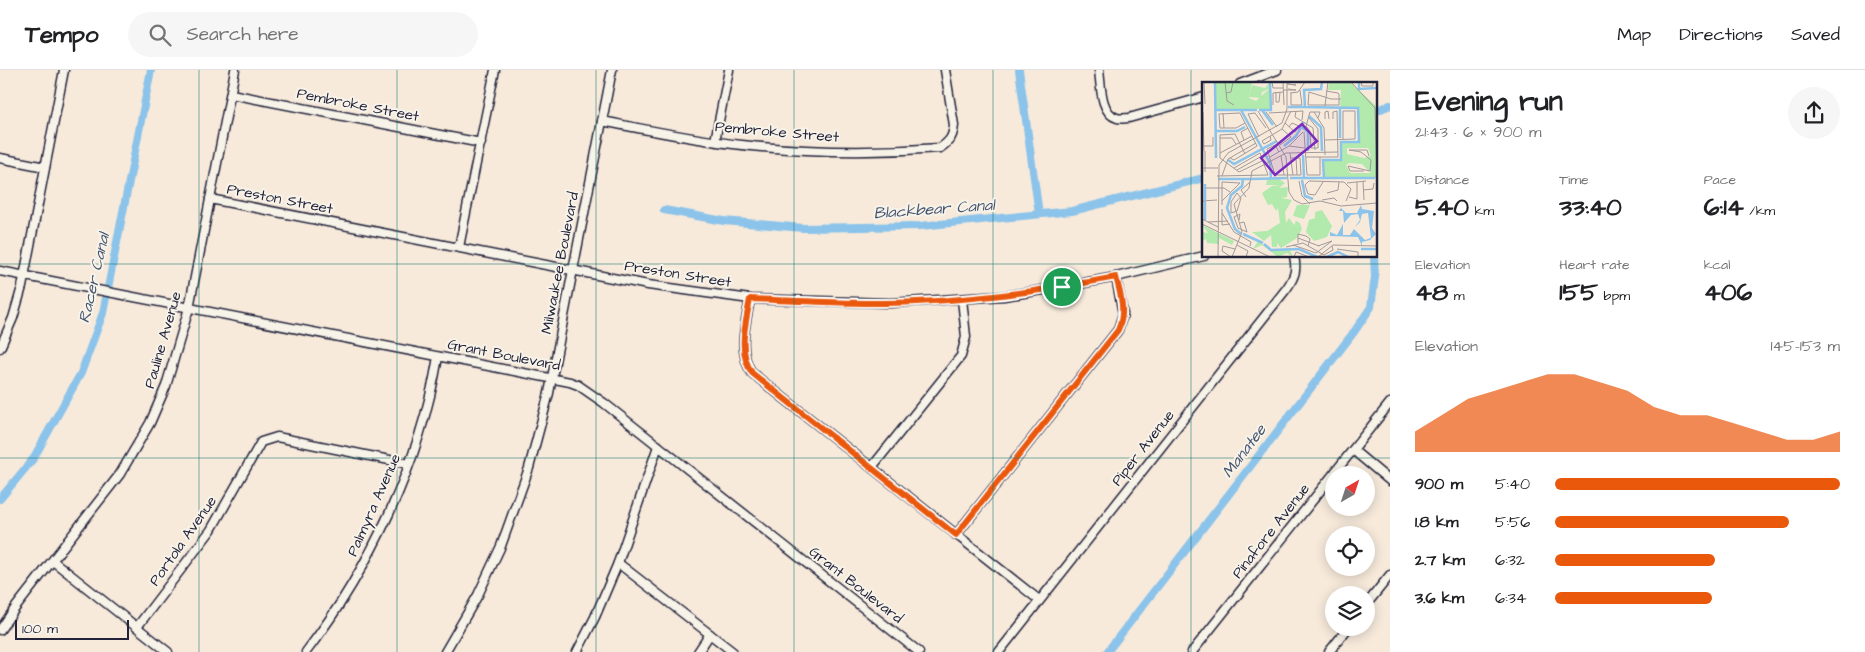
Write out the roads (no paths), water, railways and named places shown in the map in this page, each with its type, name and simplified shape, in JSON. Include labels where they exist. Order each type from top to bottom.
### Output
[{"type":"street","points":[[0,348],[13,318],[24,275],[64,70]]},
{"type":"street","name":"Pauline Avenue","points":[[0,630],[120,474],[143,436],[166,386],[188,308],[235,70]]},
{"type":"street","points":[[460,247],[495,70]]},
{"type":"street","name":"Milwaukee Boulevard","points":[[445,652],[481,588],[514,511],[541,427],[574,270],[612,70]]},
{"type":"street","points":[[715,141],[729,70]]},
{"type":"street","name":"Pembroke Street","points":[[602,121],[741,145],[807,150],[860,151],[940,148],[949,142],[953,134],[954,125],[945,70]]},
{"type":"street","points":[[1099,70],[1103,101],[1110,114],[1117,118],[1129,118],[1202,98]]},
{"type":"street","points":[[1245,82],[1277,70]]},
{"type":"street","name":"Pembroke Street","points":[[231,94],[481,143]]},
{"type":"street","points":[[0,158],[45,167]]},
{"type":"street","name":"Preston Street","points":[[210,199],[676,289],[750,299],[851,303],[962,300],[1062,287],[1116,277],[1202,256]]},
{"type":"street","name":"Piper Avenue","points":[[999,652],[1287,288],[1297,270],[1294,258]]},
{"type":"street","name":"Grant Boulevard","points":[[0,271],[578,385],[604,403],[919,652]]},
{"type":"street","points":[[956,535],[1118,330],[1123,314],[1116,277]]},
{"type":"street","points":[[750,299],[743,353],[746,364],[752,373],[1039,600]]},
{"type":"street","points":[[872,467],[961,356],[966,336],[962,300]]},
{"type":"street","name":"Palmyra Avenue","points":[[306,652],[334,612],[364,562],[394,502],[432,388],[438,357]]},
{"type":"street","name":"Pinafore Avenue","points":[[1192,652],[1390,402]]},
{"type":"street","name":"Portola Avenue","points":[[137,627],[211,530],[261,442],[277,437],[408,464]]},
{"type":"street","points":[[577,652],[595,617],[618,563],[658,446]]},
{"type":"street","points":[[1352,450],[1390,481]]},
{"type":"street","points":[[53,561],[168,652]]},
{"type":"street","points":[[618,563],[733,652]]},
{"type":"street","points":[[1375,594],[1390,575]]},
{"type":"street","points":[[698,652],[710,634]]},
{"type":"street","points":[[1329,652],[1342,636]]},
{"type":"waterway","name":"Racer Canal","points":[[0,499],[33,459],[81,373],[103,313],[151,70]]},
{"type":"waterway","points":[[1019,70],[1039,214]]},
{"type":"waterway","name":"Blackbear Canal","points":[[1378,110],[1390,105]]},
{"type":"waterway","name":"Blackbear Canal","points":[[664,210],[724,221],[803,228],[920,226],[1072,211],[1202,178]]},
{"type":"waterway","name":"Manatee","points":[[1107,652],[1354,332],[1371,307],[1375,277],[1374,258]]}]
